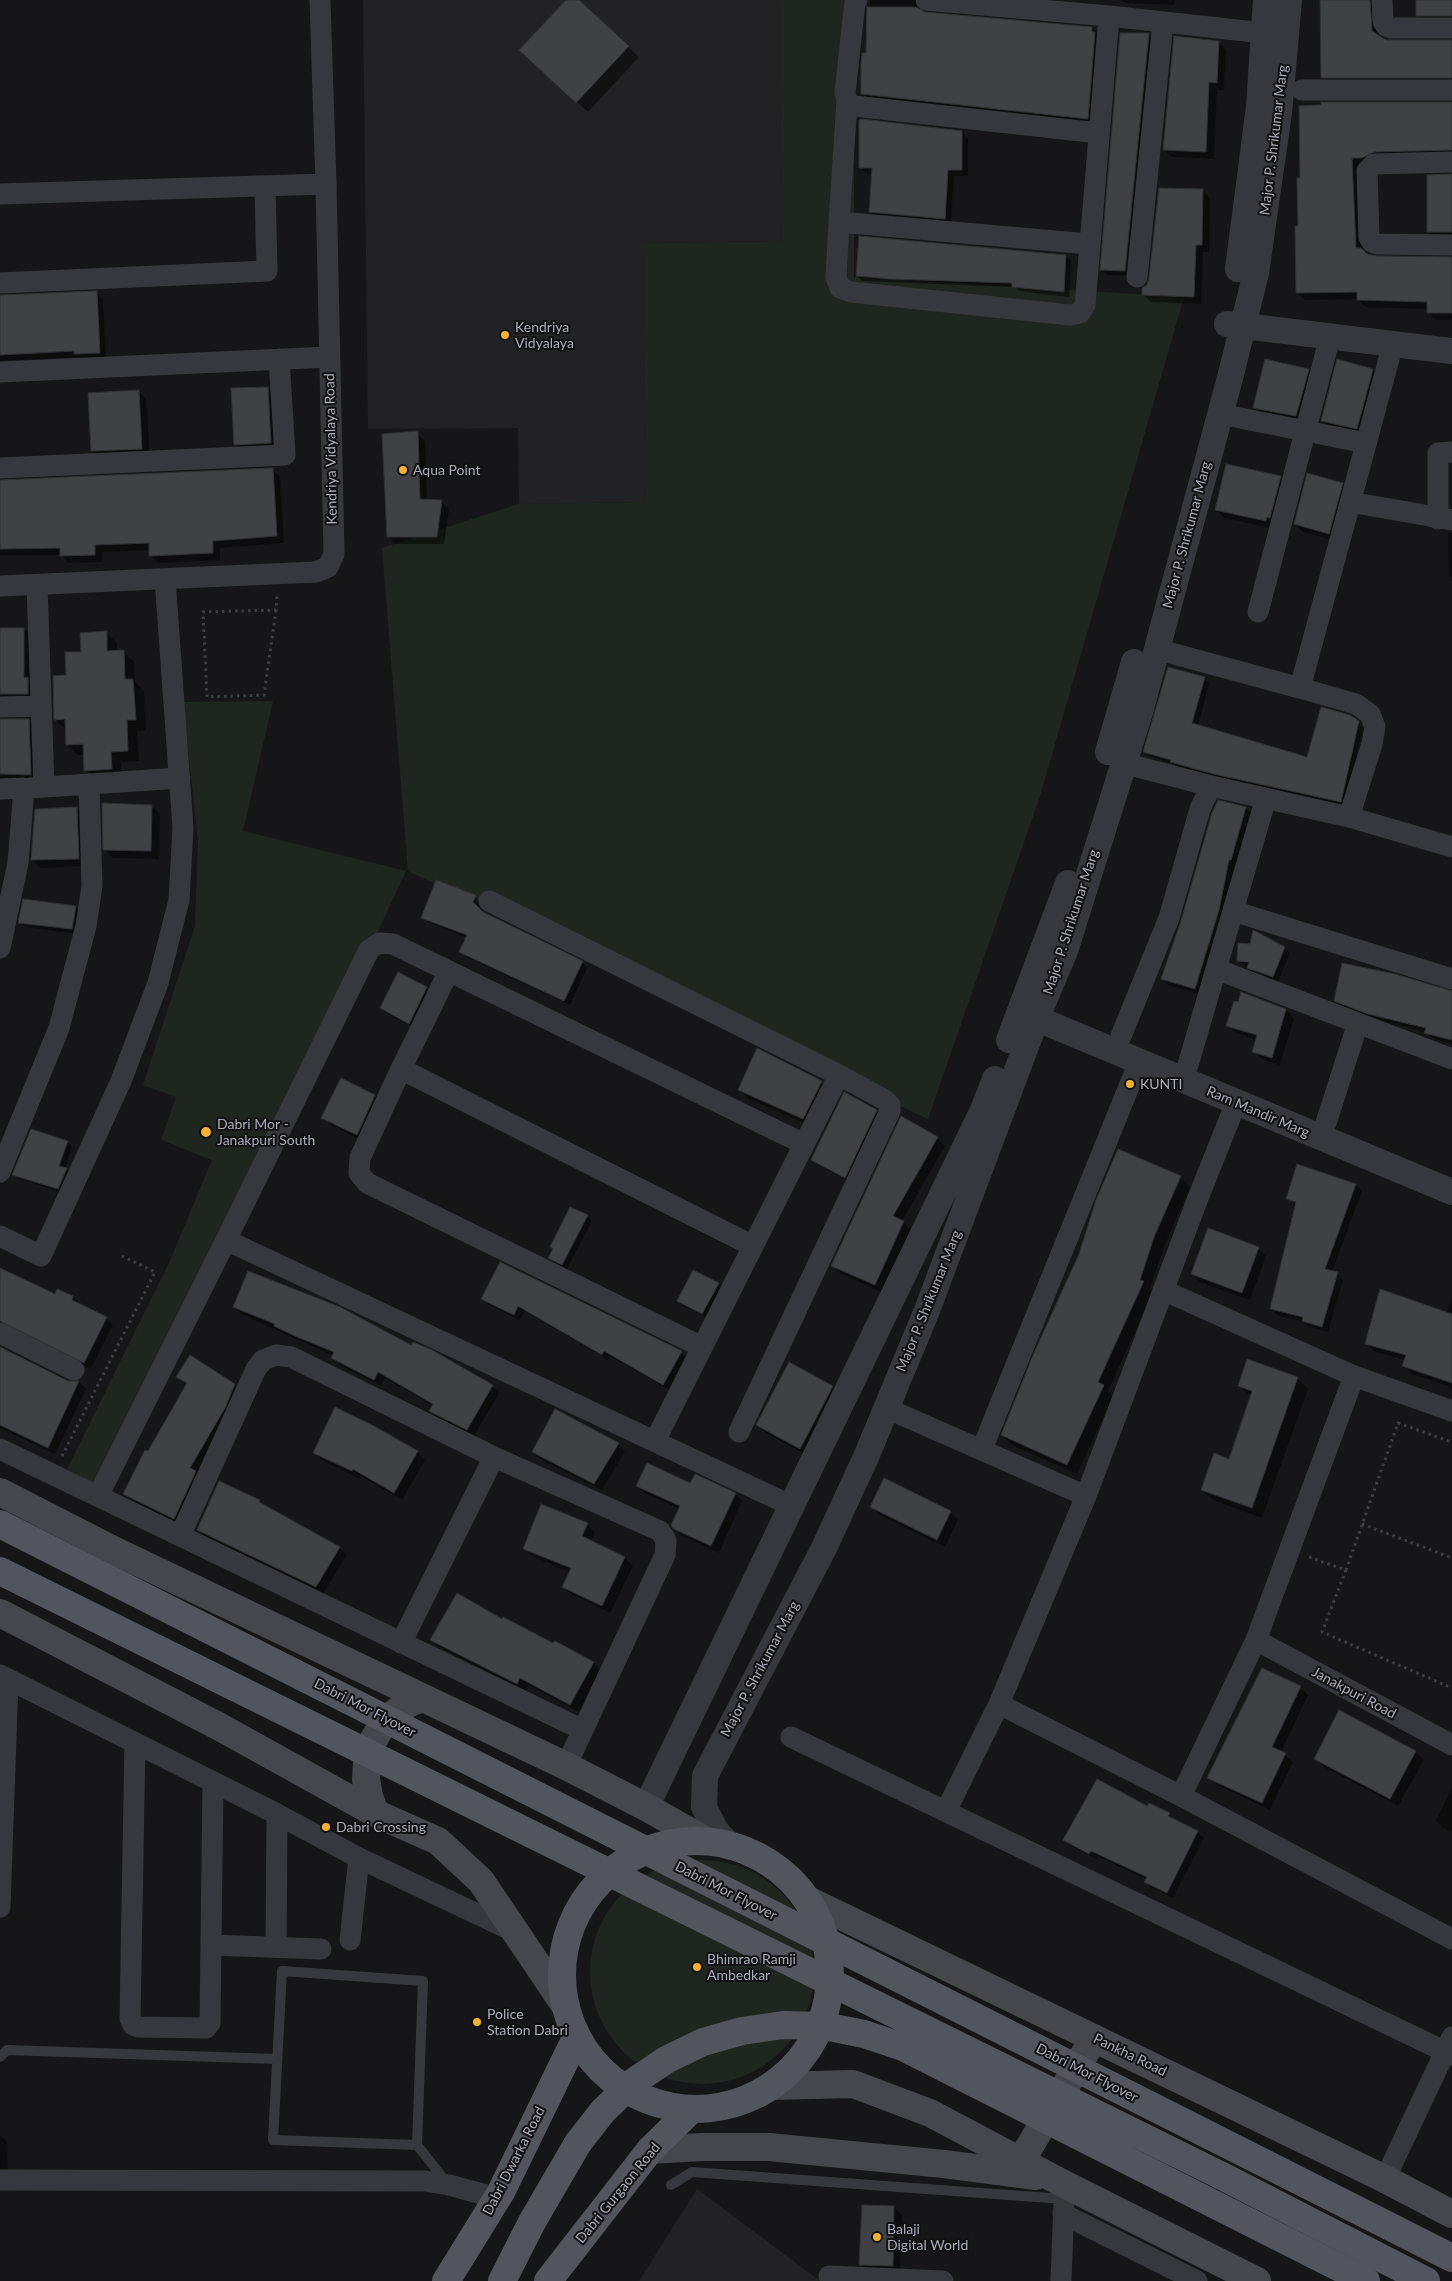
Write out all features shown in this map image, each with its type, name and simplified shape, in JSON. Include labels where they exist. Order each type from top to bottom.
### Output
[{"type":"main road","points":[[0,1492],[115,1551],[566,1766],[718,1844],[753,1855],[773,1866],[791,1881],[806,1899],[819,1922],[827,1947],[830,1974],[828,2000],[820,2026],[808,2049],[791,2070],[771,2086],[733,2104],[692,2109],[660,2104],[644,2099],[622,2087],[603,2072],[566,2023],[562,1978],[564,1951],[572,1924],[585,1900],[603,1879],[624,1862],[650,1850],[676,1843],[718,1844]]},
{"type":"main road","name":"Dabri Mor Flyover","points":[[0,1524],[1452,2258]]},
{"type":"main road","points":[[0,1571],[1220,2175],[1426,2281]]},
{"type":"main road","points":[[0,1613],[220,1727],[376,1813],[438,1841],[481,1880],[514,1932],[564,2004]]},
{"type":"main road","points":[[376,1813],[369,1796],[366,1779],[367,1762],[372,1744],[380,1729],[391,1716],[405,1705],[422,1698]]},
{"type":"main road","name":"Pankha Road","points":[[806,1899],[1385,2179],[1452,2214]]},
{"type":"main road","points":[[502,2281],[532,2222],[578,2143],[602,2111],[632,2083],[659,2064],[703,2042],[742,2031],[783,2025],[824,2026],[864,2034],[903,2048],[1366,2281]]},
{"type":"main road","name":"Dabri Dwarka Road","points":[[446,2281],[497,2198],[576,2038]]},
{"type":"main road","points":[[1021,2162],[1094,2038]]},
{"type":"main road","points":[[771,2086],[853,2084],[930,2113],[1021,2162],[1062,2194]]},
{"type":"main road","name":"Dabri Gurgaon Road","points":[[548,2281],[650,2150],[692,2109]]},
{"type":"main road","points":[[650,2150],[702,2146],[768,2147],[944,2164],[1062,2194],[1257,2281]]},
{"type":"street","name":"Kendriya Vidyalaya Road","points":[[0,586],[316,572],[328,567],[334,554],[320,0]]},
{"type":"street","points":[[857,0],[855,2],[845,93],[847,101],[836,276],[840,288],[851,292],[1070,315],[1080,313],[1085,305],[1109,16]]},
{"type":"street","points":[[926,0],[1109,16],[1264,33]]},
{"type":"street","name":"Major P. Shrikumar Marg","points":[[646,1807],[1031,1008],[1065,951],[1140,712],[1220,414],[1234,326],[1239,266],[1259,107],[1266,0]]},
{"type":"street","name":"Major P. Shrikumar Marg","points":[[718,1844],[716,1831],[704,1807],[705,1776],[824,1548],[886,1408],[926,1313],[1031,1008],[1234,326],[1256,273],[1279,113],[1290,0]]},
{"type":"street","points":[[1382,0],[1383,21],[1386,26],[1391,28],[1452,28]]},
{"type":"street","points":[[1137,276],[1163,22]]},
{"type":"street","points":[[1302,90],[1452,90]]},
{"type":"street","points":[[847,101],[854,106],[1099,133]]},
{"type":"street","points":[[1452,162],[1374,164],[1367,171],[1369,237],[1372,242],[1377,244],[1452,245]]},
{"type":"street","points":[[0,194],[326,184]]},
{"type":"street","points":[[0,283],[267,271],[265,186]]},
{"type":"street","points":[[839,222],[1089,244]]},
{"type":"street","points":[[1234,326],[1452,351]]},
{"type":"street","points":[[1258,612],[1330,337]]},
{"type":"street","points":[[1300,688],[1393,344]]},
{"type":"street","points":[[0,372],[329,356]]},
{"type":"street","points":[[0,468],[285,455],[280,359]]},
{"type":"street","points":[[1220,414],[1366,443]]},
{"type":"street","points":[[1350,502],[1445,520],[1438,453],[1452,452]]},
{"type":"street","points":[[0,1236],[41,1256],[121,1081],[158,984],[179,900],[183,828],[165,578]]},
{"type":"street","points":[[0,948],[34,788],[41,706],[37,585]]},
{"type":"street","points":[[1156,648],[1356,704],[1370,714],[1375,727],[1372,744],[1349,817]]},
{"type":"street","points":[[0,707],[41,706]]},
{"type":"street","points":[[1123,763],[1211,786],[1349,817],[1452,847]]},
{"type":"street","points":[[0,789],[180,778]]},
{"type":"street","points":[[0,1172],[59,1028],[86,926],[92,886],[89,784]]},
{"type":"street","points":[[1121,1036],[1169,918],[1200,809],[1211,786]]},
{"type":"street","points":[[1188,1064],[1266,798]]},
{"type":"street","points":[[489,901],[839,1074],[885,1100],[890,1105],[890,1111],[740,1432]]},
{"type":"street","points":[[1233,911],[1452,979]]},
{"type":"street","points":[[98,1496],[369,950],[379,943],[393,944],[804,1144]]},
{"type":"street","points":[[1216,969],[1452,1059]]},
{"type":"street","points":[[449,971],[400,1069],[360,1158],[359,1173],[367,1183],[702,1348]]},
{"type":"street","name":"Ram Mandir Marg","points":[[1031,1008],[1064,1015],[1121,1036],[1452,1174]]},
{"type":"street","name":"Ram Mandir Marg","points":[[1031,1008],[1139,1062],[1452,1192]]},
{"type":"street","points":[[1326,1123],[1358,1023]]},
{"type":"street","points":[[982,1449],[1139,1062]]},
{"type":"street","points":[[400,1069],[753,1246]]},
{"type":"street","points":[[655,1441],[839,1074]]},
{"type":"street","points":[[946,1811],[999,1704],[1086,1496],[1163,1290],[1236,1103]]},
{"type":"street","points":[[226,1240],[792,1506]]},
{"type":"street","points":[[1163,1290],[1354,1376],[1452,1410]]},
{"type":"street","points":[[0,1333],[74,1370]]},
{"type":"street","points":[[180,1536],[256,1369],[263,1360],[276,1356],[291,1357],[494,1457],[660,1531],[666,1540],[665,1555],[566,1766]]},
{"type":"street","points":[[1181,1796],[1256,1640],[1354,1376]]},
{"type":"street","points":[[886,1408],[1086,1496]]},
{"type":"street","points":[[0,1449],[583,1730]]},
{"type":"street","points":[[401,1643],[494,1457]]},
{"type":"street","name":"Janakpuri Road","points":[[1256,1640],[1452,1745]]},
{"type":"street","points":[[0,1907],[4,1678],[277,1814],[359,1858],[514,1932]]},
{"type":"street","points":[[999,1704],[1181,1796],[1452,1939]]},
{"type":"street","points":[[790,1737],[1450,2048],[1385,2179]]},
{"type":"street","points":[[135,1743],[130,2018],[133,2025],[208,2027],[210,2018],[212,1782]]},
{"type":"street","points":[[276,1947],[277,1814]]},
{"type":"street","points":[[350,1940],[359,1858]]},
{"type":"street","points":[[211,1945],[321,1949]]},
{"type":"street","points":[[0,2180],[402,2180],[448,2185],[497,2198]]},
{"type":"street","points":[[1062,2194],[1062,2281]]},
{"type":"street","points":[[1062,2194],[1197,2281]]},
{"type":"street","points":[[829,2276],[943,2281]]},
{"type":"lane","points":[[417,2145],[273,2140],[282,1971],[423,1981],[417,2145],[448,2185]]},
{"type":"lane","points":[[0,2057],[8,2050],[277,2059]]},
{"type":"lane","points":[[671,2185],[692,2172],[1062,2194]]},
{"type":"path","points":[[276,610],[203,612],[207,697],[264,695],[276,610],[279,573]]},
{"type":"path","points":[[52,1475],[155,1272],[120,1255]]},
{"type":"path","points":[[1452,1442],[1398,1423],[1322,1632],[1452,1688]]},
{"type":"path","points":[[1362,1524],[1452,1558]]},
{"type":"path","points":[[1290,1550],[1346,1570]]},
{"type":"shaded area","name":"Kendriya Vidyalaya","points":[[363,0],[779,0],[782,241],[643,243],[646,502],[519,504],[518,428],[368,429]]},
{"type":"shaded area","points":[[779,0],[854,0],[854,277],[1184,297],[1040,796],[928,1119],[408,871],[382,548],[519,504],[646,502],[643,243],[782,241]]},
{"type":"shaded area","points":[[273,701],[243,831],[406,871],[353,985],[98,1485],[67,1469],[169,1263],[212,1160],[161,1140],[176,1097],[143,1085],[195,926],[198,841],[183,702]]},
{"type":"shaded area","points":[[691,1860],[713,1860],[735,1864],[755,1873],[773,1885],[789,1901],[801,1919],[810,1939],[814,1972],[810,2005],[806,2015],[789,2043],[773,2059],[755,2071],[735,2080],[713,2084],[691,2084],[669,2080],[649,2071],[631,2059],[615,2043],[603,2025],[594,2005],[590,1983],[590,1961],[594,1939],[603,1919],[615,1901],[631,1885],[649,1873],[669,1864]]},
{"type":"shaded area","points":[[697,2189],[820,2281],[639,2281]]},
{"type":"building","points":[[566,0],[579,0],[629,46],[576,103],[519,50]]},
{"type":"building","points":[[1320,0],[1370,0],[1372,31],[1386,40],[1452,40],[1452,78],[1321,78]]},
{"type":"building","points":[[1416,0],[1452,0],[1452,16],[1416,16]]},
{"type":"building","points":[[867,7],[916,7],[925,12],[1092,27],[1092,32],[1095,32],[1088,119],[861,94],[862,53],[866,53]]},
{"type":"building","points":[[1120,33],[1149,33],[1125,271],[1100,270]]},
{"type":"building","points":[[1174,36],[1219,41],[1217,83],[1209,82],[1206,152],[1163,150]]},
{"type":"building","points":[[1321,102],[1452,102],[1452,150],[1374,152],[1362,158],[1352,158],[1356,248],[1361,248],[1367,254],[1377,256],[1452,257],[1452,313],[1427,313],[1427,302],[1357,300],[1357,292],[1296,293],[1295,226],[1298,226],[1297,178],[1300,178],[1299,106],[1321,105]]},
{"type":"building","points":[[859,120],[962,131],[962,170],[948,170],[945,219],[869,212],[872,168],[859,168]]},
{"type":"building","points":[[1452,174],[1452,232],[1427,232],[1427,175]]},
{"type":"building","points":[[1159,188],[1203,189],[1202,245],[1196,245],[1194,297],[1142,295],[1142,288],[1147,285],[1149,278]]},
{"type":"building","points":[[859,236],[1066,255],[1064,292],[1012,287],[1012,283],[856,276]]},
{"type":"building","points":[[97,291],[100,353],[74,354],[74,351],[0,355],[0,295]]},
{"type":"building","points":[[1265,359],[1309,369],[1296,416],[1253,408]]},
{"type":"building","points":[[1337,359],[1373,369],[1357,429],[1321,421]]},
{"type":"building","points":[[268,387],[271,443],[234,445],[231,388]]},
{"type":"building","points":[[139,390],[142,449],[91,451],[88,393]]},
{"type":"building","points":[[418,431],[420,499],[442,500],[437,537],[387,537],[382,434]]},
{"type":"building","points":[[1226,464],[1281,476],[1270,518],[1267,517],[1266,521],[1215,510]]},
{"type":"building","points":[[273,468],[277,536],[213,541],[213,553],[149,556],[149,543],[95,545],[95,555],[60,556],[60,548],[0,549],[0,480]]},
{"type":"building","points":[[1307,473],[1343,483],[1329,534],[1294,524]]},
{"type":"building","points":[[0,628],[24,628],[24,678],[28,677],[28,694],[0,694]]},
{"type":"building","points":[[107,631],[107,651],[124,650],[125,679],[133,679],[136,720],[127,720],[128,751],[111,752],[112,769],[84,771],[83,744],[66,745],[65,719],[54,720],[53,676],[66,675],[65,652],[81,652],[80,633]]},
{"type":"building","points":[[1168,667],[1205,677],[1192,723],[1307,757],[1321,707],[1350,715],[1359,721],[1341,802],[1214,774],[1170,762],[1171,760],[1143,752]]},
{"type":"building","points":[[0,719],[29,719],[31,775],[0,774]]},
{"type":"building","points":[[1218,800],[1246,807],[1231,860],[1229,860],[1219,910],[1195,989],[1161,979],[1181,921],[1212,813]]},
{"type":"building","points":[[102,803],[152,805],[151,851],[103,850]]},
{"type":"building","points":[[77,807],[79,859],[31,860],[35,809]]},
{"type":"building","points":[[436,880],[476,895],[473,902],[483,912],[583,961],[564,1001],[459,952],[467,935],[421,918]]},
{"type":"building","points":[[23,899],[76,906],[72,929],[18,923]]},
{"type":"building","points":[[1253,930],[1285,947],[1273,977],[1247,968],[1249,962],[1237,961],[1238,943],[1250,944]]},
{"type":"building","points":[[1342,963],[1395,974],[1452,991],[1452,1040],[1424,1033],[1426,1028],[1368,1014],[1334,1001]]},
{"type":"building","points":[[398,972],[427,987],[409,1024],[380,1008]]},
{"type":"building","points":[[1241,992],[1286,1009],[1272,1058],[1252,1052],[1257,1035],[1226,1026],[1234,1001],[1238,1002]]},
{"type":"building","points":[[757,1048],[822,1081],[803,1119],[738,1090]]},
{"type":"building","points":[[341,1078],[375,1095],[357,1135],[321,1118]]},
{"type":"building","points":[[844,1092],[877,1110],[845,1178],[811,1160]]},
{"type":"building","points":[[901,1116],[938,1137],[893,1216],[904,1221],[875,1285],[831,1266]]},
{"type":"building","points":[[31,1129],[68,1141],[59,1166],[67,1168],[58,1189],[12,1175]]},
{"type":"building","points":[[1118,1149],[1181,1176],[1154,1237],[1140,1280],[1144,1281],[1098,1382],[1104,1385],[1067,1465],[1001,1435],[1034,1353],[1079,1254],[1096,1200]]},
{"type":"building","points":[[1297,1164],[1356,1184],[1325,1269],[1338,1272],[1322,1327],[1302,1321],[1303,1317],[1270,1309],[1296,1202],[1286,1199]]},
{"type":"building","points":[[570,1207],[588,1215],[562,1265],[548,1258],[553,1249],[550,1247]]},
{"type":"building","points":[[1208,1228],[1259,1247],[1242,1293],[1191,1274]]},
{"type":"building","points":[[500,1262],[682,1351],[663,1385],[604,1351],[602,1355],[518,1306],[514,1315],[481,1299]]},
{"type":"building","points":[[0,1268],[55,1294],[57,1289],[73,1296],[72,1300],[107,1317],[84,1363],[0,1321]]},
{"type":"building","points":[[693,1270],[719,1283],[702,1314],[677,1301]]},
{"type":"building","points":[[248,1271],[340,1307],[411,1345],[413,1342],[432,1350],[493,1385],[467,1430],[429,1411],[433,1404],[378,1372],[374,1380],[331,1358],[334,1352],[295,1336],[274,1326],[275,1324],[233,1307]]},
{"type":"building","points":[[1380,1289],[1452,1314],[1452,1383],[1402,1366],[1406,1355],[1365,1344]]},
{"type":"building","points":[[0,1347],[68,1381],[79,1381],[48,1448],[0,1425]]},
{"type":"building","points":[[190,1355],[235,1384],[225,1408],[190,1468],[196,1471],[174,1519],[123,1494],[145,1450],[148,1451],[187,1383],[176,1377]]},
{"type":"building","points":[[1247,1359],[1298,1377],[1252,1508],[1201,1490],[1214,1453],[1229,1459],[1252,1391],[1238,1386]]},
{"type":"building","points":[[789,1362],[833,1386],[800,1449],[756,1425]]},
{"type":"building","points":[[335,1407],[418,1451],[394,1493],[353,1469],[352,1471],[313,1453]]},
{"type":"building","points":[[555,1409],[619,1443],[594,1484],[532,1452]]},
{"type":"building","points":[[647,1463],[690,1483],[695,1474],[736,1493],[711,1546],[674,1529],[671,1525],[680,1506],[636,1486]]},
{"type":"building","points":[[884,1478],[951,1511],[937,1540],[870,1507]]},
{"type":"building","points":[[219,1481],[260,1500],[259,1502],[340,1547],[316,1587],[197,1530]]},
{"type":"building","points":[[541,1504],[588,1523],[582,1536],[625,1557],[602,1606],[562,1587],[571,1568],[523,1549]]},
{"type":"building","points":[[457,1593],[502,1619],[503,1617],[553,1643],[555,1641],[594,1662],[570,1705],[520,1678],[517,1684],[430,1640]]},
{"type":"building","points":[[1262,1668],[1301,1686],[1272,1747],[1286,1753],[1262,1803],[1207,1778]]},
{"type":"building","points":[[1339,1710],[1416,1751],[1390,1799],[1314,1759]]},
{"type":"building","points":[[1097,1779],[1147,1806],[1149,1803],[1170,1813],[1168,1816],[1198,1831],[1167,1893],[1144,1882],[1147,1877],[1091,1851],[1089,1854],[1063,1840]]},
{"type":"building","name":"Balaji Digital World","points":[[862,2205],[894,2206],[893,2266],[859,2265]]},
{"type":"place","name":"Kendriya Vidyalaya","points":[[505,335]]},
{"type":"place","name":"Aqua Point","points":[[403,470]]},
{"type":"place","name":"KUNTI","points":[[1130,1084]]},
{"type":"place","name":"Dabri Mor - Janakpuri South","points":[[206,1132]]},
{"type":"place","name":"Dabri Crossing","points":[[326,1827]]},
{"type":"place","name":"Bhimrao Ramji Ambedkar","points":[[697,1967]]},
{"type":"place","name":"Police Station Dabri","points":[[477,2022]]},
{"type":"place","name":"Balaji Digital World","points":[[877,2237]]}]
